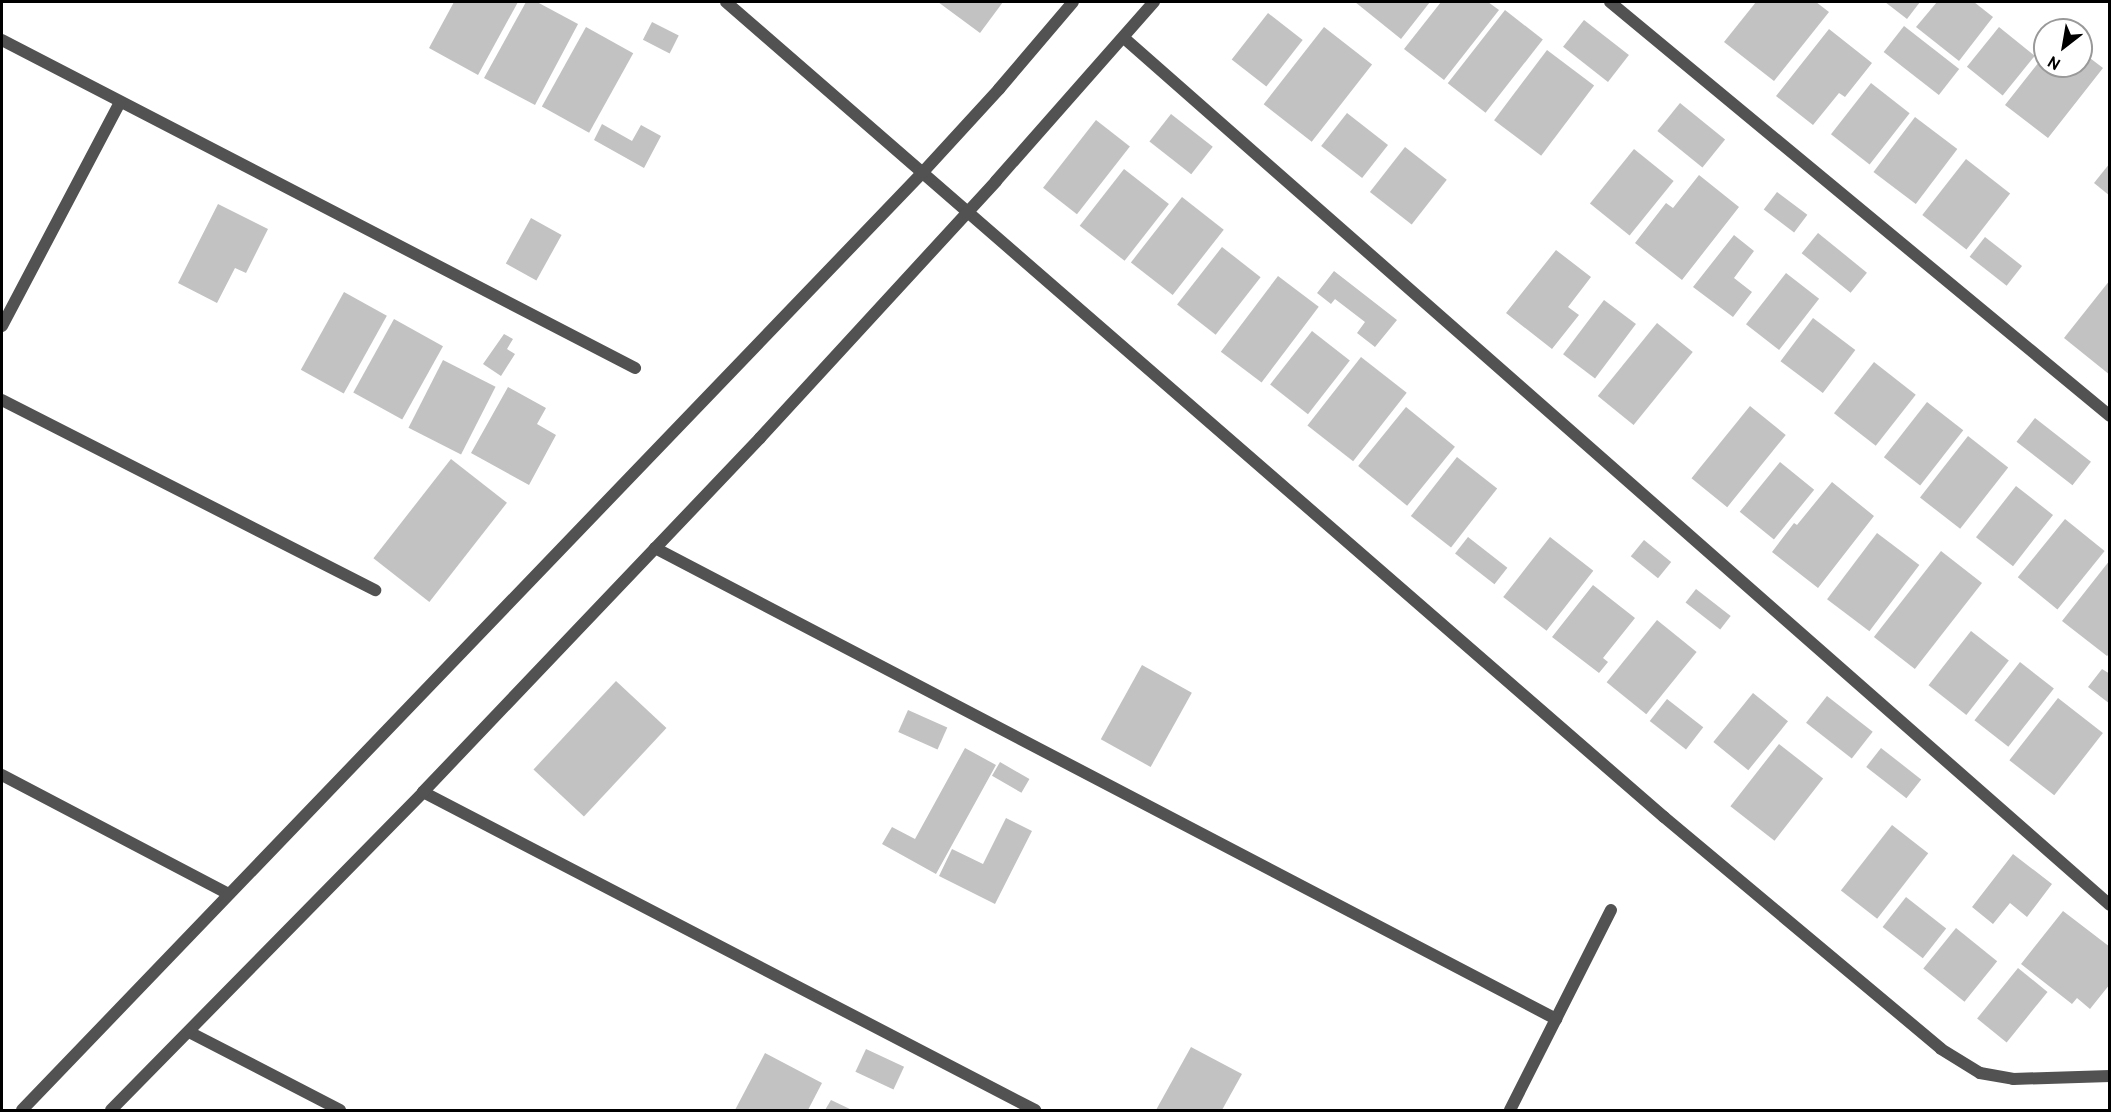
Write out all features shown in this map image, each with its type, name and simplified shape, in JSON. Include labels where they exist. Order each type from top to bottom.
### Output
[{"type":"street","points":[[726,2],[1664,817],[1941,1049],[1980,1073],[2013,1079],[2109,1076]]},
{"type":"street","points":[[21,1110],[923,172],[999,89],[1073,2]]},
{"type":"street","points":[[111,1110],[423,792],[655,548],[967,213],[1125,38],[1154,2]]},
{"type":"street","points":[[1611,2],[2109,416]]},
{"type":"street","points":[[1125,38],[2109,905]]},
{"type":"street","points":[[2,40],[635,368]]},
{"type":"street","points":[[2,326],[120,102]]},
{"type":"street","points":[[2,400],[375,590]]},
{"type":"street","points":[[655,548],[1556,1019]]},
{"type":"street","points":[[2,775],[230,894]]},
{"type":"street","points":[[423,792],[1035,1110]]},
{"type":"street","points":[[1510,1110],[1611,910]]},
{"type":"street","points":[[189,1032],[340,1110]]},
{"type":"building","points":[[454,2],[518,2],[478,75],[429,48]]},
{"type":"building","points":[[526,2],[537,2],[578,24],[535,105],[484,78]]},
{"type":"building","points":[[938,2],[1003,2],[980,33]]},
{"type":"building","points":[[1355,2],[1430,2],[1401,39]]},
{"type":"building","points":[[1441,2],[1488,2],[1499,10],[1444,80],[1404,49]]},
{"type":"building","points":[[1756,2],[1816,2],[1829,12],[1774,81],[1724,42]]},
{"type":"building","points":[[1885,2],[1920,2],[1907,19]]},
{"type":"building","points":[[1937,2],[1974,2],[1993,17],[1959,61],[1916,27]]},
{"type":"building","points":[[1505,10],[1543,40],[1486,113],[1448,83]]},
{"type":"building","points":[[1268,13],[1303,40],[1266,87],[1232,59]]},
{"type":"building","points":[[1584,20],[1629,55],[1608,82],[1563,47]]},
{"type":"building","points":[[652,22],[679,36],[670,53],[643,40]]},
{"type":"building","points":[[1904,26],[1959,69],[1939,95],[1884,52]]},
{"type":"building","points":[[586,27],[633,53],[589,133],[542,107]]},
{"type":"building","points":[[1324,27],[1372,65],[1312,142],[1264,104]]},
{"type":"building","points":[[1999,27],[2033,55],[2033,58],[2003,96],[1967,67]]},
{"type":"building","points":[[1829,29],[1872,63],[1845,97],[1839,93],[1813,125],[1776,96]]},
{"type":"building","points":[[1547,50],[1594,86],[1541,156],[1494,120]]},
{"type":"building","points":[[2093,60],[2103,68],[2048,138],[2005,105],[2033,70],[2033,78],[2093,78]]},
{"type":"building","points":[[1871,83],[1910,113],[1870,164],[1831,134]]},
{"type":"building","points":[[1680,103],[1725,140],[1702,167],[1657,131]]},
{"type":"building","points":[[1347,113],[1388,145],[1362,178],[1321,146]]},
{"type":"building","points":[[1171,114],[1213,147],[1191,174],[1149,142]]},
{"type":"building","points":[[1915,117],[1957,149],[1916,204],[1873,172]]},
{"type":"building","points":[[1096,120],[1130,146],[1077,214],[1043,188]]},
{"type":"building","points":[[602,124],[632,141],[641,125],[661,136],[644,168],[594,140]]},
{"type":"building","points":[[1405,147],[1447,180],[1412,225],[1370,192]]},
{"type":"building","points":[[1634,149],[1674,181],[1630,235],[1590,203]]},
{"type":"building","points":[[1966,159],[2010,193],[1966,249],[1922,215]]},
{"type":"building","points":[[2110,163],[2110,196],[2094,183]]},
{"type":"building","points":[[1124,169],[1169,204],[1125,261],[1080,226]]},
{"type":"building","points":[[1699,175],[1739,207],[1682,280],[1635,243],[1666,203],[1673,208]]},
{"type":"building","points":[[1777,192],[1807,215],[1794,232],[1764,210]]},
{"type":"building","points":[[1182,197],[1224,230],[1173,295],[1131,262]]},
{"type":"building","points":[[218,204],[268,229],[246,273],[235,268],[217,303],[178,283]]},
{"type":"building","points":[[531,218],[562,235],[536,280],[506,263]]},
{"type":"building","points":[[1818,233],[1867,273],[1851,293],[1802,253]]},
{"type":"building","points":[[1734,235],[1754,251],[1734,278],[1752,292],[1733,317],[1693,287]]},
{"type":"building","points":[[1985,237],[2022,266],[2007,286],[1970,257]]},
{"type":"building","points":[[1222,247],[1261,277],[1216,335],[1177,305]]},
{"type":"building","points":[[1556,250],[1591,277],[1568,307],[1579,315],[1552,349],[1506,313]]},
{"type":"building","points":[[1334,271],[1397,320],[1375,347],[1357,333],[1365,322],[1335,299],[1331,304],[1317,293]]},
{"type":"building","points":[[1786,273],[1819,299],[1779,350],[1746,324]]},
{"type":"building","points":[[1278,276],[1319,307],[1262,383],[1221,352]]},
{"type":"building","points":[[2110,280],[2110,375],[2064,338]]},
{"type":"building","points":[[344,292],[387,316],[344,394],[301,370]]},
{"type":"building","points":[[1604,300],[1636,324],[1595,378],[1563,354]]},
{"type":"building","points":[[1813,318],[1855,350],[1823,393],[1781,361]]},
{"type":"building","points":[[394,319],[443,346],[402,420],[353,392]]},
{"type":"building","points":[[1657,323],[1693,352],[1634,425],[1598,396]]},
{"type":"building","points":[[1312,331],[1350,361],[1308,414],[1270,385]]},
{"type":"building","points":[[504,334],[513,339],[507,349],[515,354],[501,376],[483,364]]},
{"type":"building","points":[[1361,357],[1407,393],[1353,461],[1307,426]]},
{"type":"building","points":[[443,360],[496,387],[461,455],[408,428]]},
{"type":"building","points":[[1874,362],[1916,395],[1876,446],[1834,413]]},
{"type":"building","points":[[508,387],[546,408],[537,424],[556,435],[529,485],[471,453]]},
{"type":"building","points":[[1927,402],[1963,430],[1920,485],[1884,457]]},
{"type":"building","points":[[1750,406],[1786,435],[1727,507],[1691,478]]},
{"type":"building","points":[[1406,407],[1455,447],[1407,506],[1358,466]]},
{"type":"building","points":[[2035,418],[2091,462],[2072,485],[2017,442]]},
{"type":"building","points":[[1968,436],[2008,467],[1960,529],[1920,497]]},
{"type":"building","points":[[1457,457],[1497,488],[1451,547],[1411,516]]},
{"type":"building","points":[[451,459],[507,503],[429,602],[373,558]]},
{"type":"building","points":[[1780,462],[1814,490],[1774,539],[1740,512]]},
{"type":"building","points":[[1832,482],[1874,516],[1818,588],[1772,552],[1794,523],[1797,525]]},
{"type":"building","points":[[2016,486],[2053,515],[2013,566],[1976,537]]},
{"type":"building","points":[[2065,519],[2105,551],[2057,609],[2018,577]]},
{"type":"building","points":[[1877,533],[1919,565],[1869,631],[1827,599]]},
{"type":"building","points":[[1468,537],[1507,568],[1494,584],[1455,554]]},
{"type":"building","points":[[1550,537],[1593,571],[1547,631],[1503,597]]},
{"type":"building","points":[[1644,540],[1671,562],[1658,578],[1631,556]]},
{"type":"building","points":[[1941,551],[1982,583],[1915,669],[1874,637]]},
{"type":"building","points":[[2110,560],[2110,653],[2107,656],[2062,621]]},
{"type":"building","points":[[1593,585],[1635,618],[1603,658],[1608,662],[1599,673],[1552,637]]},
{"type":"building","points":[[1696,589],[1731,616],[1720,629],[1686,602]]},
{"type":"building","points":[[1657,620],[1697,652],[1646,714],[1607,682]]},
{"type":"building","points":[[1971,631],[2009,661],[1966,715],[1929,685]]},
{"type":"building","points":[[2020,662],[2054,688],[2008,747],[1974,720]]},
{"type":"building","points":[[1142,665],[1192,693],[1151,767],[1101,739]]},
{"type":"building","points":[[2102,669],[2110,674],[2110,704],[2088,687]]},
{"type":"building","points":[[616,681],[666,728],[584,817],[533,769]]},
{"type":"building","points":[[1753,693],[1788,721],[1748,770],[1713,742]]},
{"type":"building","points":[[1827,696],[1873,732],[1852,759],[1806,723]]},
{"type":"building","points":[[2058,698],[2103,733],[2054,795],[2009,760]]},
{"type":"building","points":[[1667,699],[1703,727],[1686,749],[1650,721]]},
{"type":"building","points":[[908,710],[947,727],[938,749],[898,732]]},
{"type":"building","points":[[1779,744],[1823,778],[1774,841],[1730,806]]},
{"type":"building","points":[[965,748],[996,765],[936,874],[882,844],[892,827],[915,839]]},
{"type":"building","points":[[1881,748],[1921,779],[1906,798],[1866,767]]},
{"type":"building","points":[[1000,762],[1029,779],[1021,793],[992,776]]},
{"type":"building","points":[[1006,818],[1032,831],[995,904],[939,876],[952,849],[983,864]]},
{"type":"building","points":[[1892,825],[1928,853],[1877,919],[1841,890]]},
{"type":"building","points":[[2013,854],[2052,884],[2027,917],[2010,903],[1993,924],[1972,907]]},
{"type":"building","points":[[1906,897],[1946,928],[1923,958],[1883,927]]},
{"type":"building","points":[[2063,911],[2110,947],[2110,984],[2090,1009],[2077,998],[2072,1004],[2021,964]]},
{"type":"building","points":[[1956,928],[1997,961],[1964,1002],[1923,968]]},
{"type":"building","points":[[2018,968],[2048,992],[2007,1042],[1977,1019]]},
{"type":"building","points":[[1191,1047],[1242,1074],[1222,1110],[1156,1110]]},
{"type":"building","points":[[866,1049],[904,1067],[893,1089],[855,1072]]},
{"type":"building","points":[[765,1053],[822,1083],[808,1110],[735,1110]]},
{"type":"building","points":[[831,1100],[852,1110],[825,1110]]}]
